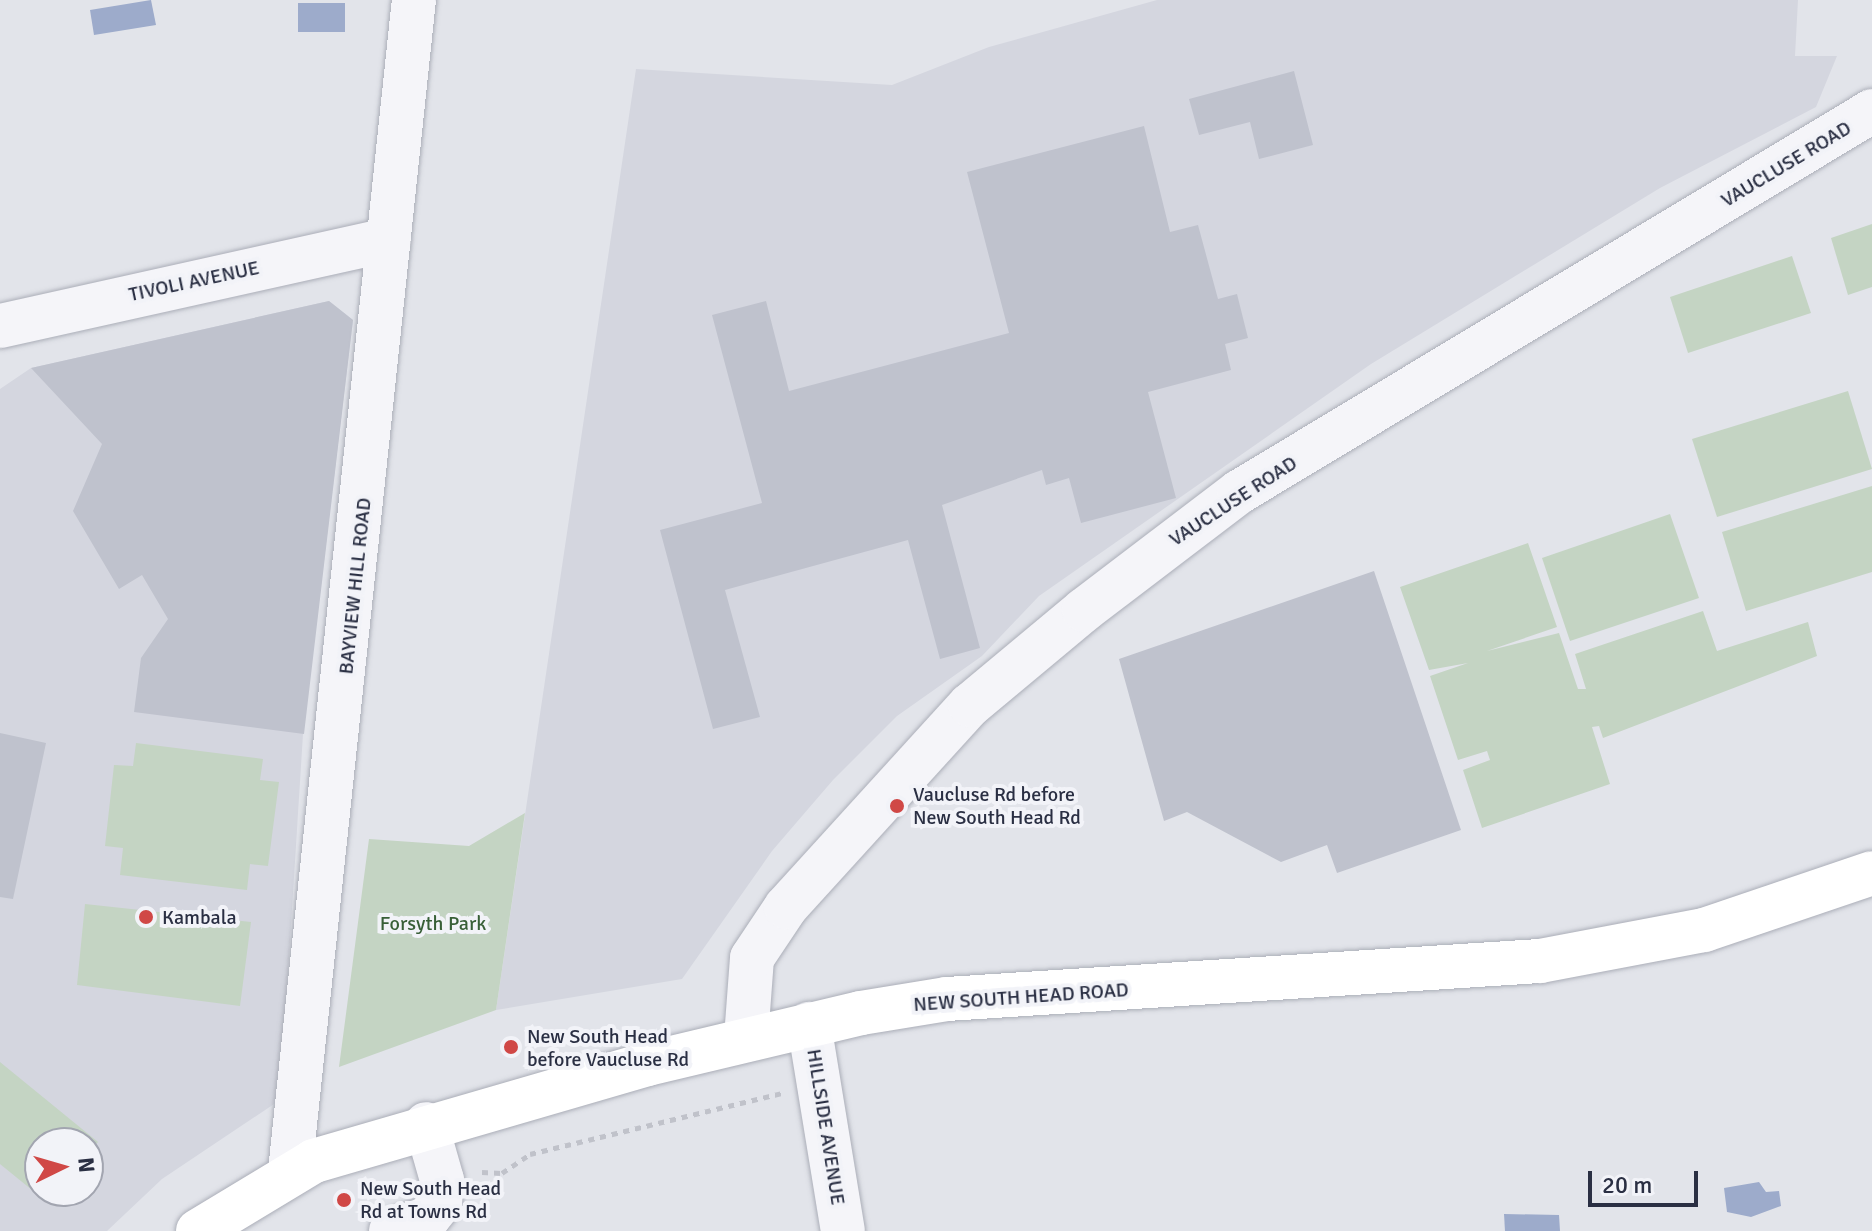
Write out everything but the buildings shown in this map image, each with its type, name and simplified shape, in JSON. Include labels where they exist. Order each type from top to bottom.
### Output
[{"type":"main road","name":"NEW SOUTH HEAD ROAD","points":[[198,1231],[290,1171],[426,1124],[809,1024],[947,999],[1540,961],[1704,930],[1872,873]]},
{"type":"street","name":"BAYVIEW HILL ROAD","points":[[290,1171],[414,0]]},
{"type":"street","name":"VAUCLUSE ROAD","points":[[746,1038],[752,958],[778,916],[970,705],[1084,610],[1239,492],[1872,111]]},
{"type":"street","name":"TIVOLI AVENUE","points":[[0,326],[389,240]]},
{"type":"street","name":"HILLSIDE AVENUE","points":[[809,1024],[843,1231]]},
{"type":"street","points":[[391,1231],[436,1211],[442,1180],[426,1124]]},
{"type":"path","points":[[442,1180],[502,1173],[530,1154],[819,1085]]},
{"type":"shaded area","points":[[1157,0],[1798,0],[1795,56],[1837,56],[1816,107],[1660,188],[1371,364],[1039,596],[982,656],[897,716],[833,780],[772,851],[682,979],[496,1010],[636,69],[892,85],[989,47]]},
{"type":"shaded area","name":"Kambala","points":[[329,301],[353,320],[303,734],[280,1100],[162,1179],[107,1231],[0,1231],[0,389],[31,368]]},
{"type":"green space","points":[[1872,224],[1872,287],[1848,295],[1831,238]]},
{"type":"green space","points":[[1792,256],[1811,313],[1688,353],[1670,297]]},
{"type":"green space","points":[[1848,391],[1872,469],[1717,517],[1692,439]]},
{"type":"green space","points":[[1872,486],[1872,572],[1746,611],[1722,532]]},
{"type":"green space","points":[[1670,514],[1699,598],[1570,641],[1542,558]]},
{"type":"green space","points":[[1528,543],[1557,627],[1487,651],[1559,633],[1578,689],[1586,689],[1575,654],[1703,611],[1717,651],[1808,622],[1817,656],[1603,738],[1599,726],[1592,727],[1610,784],[1482,828],[1463,770],[1490,760],[1487,751],[1458,760],[1430,676],[1468,663],[1429,670],[1400,587]]},
{"type":"green space","points":[[136,743],[263,759],[260,780],[279,782],[268,866],[250,864],[247,890],[120,875],[123,848],[105,846],[114,765],[133,766]]},
{"type":"green space","name":"Forsyth Park","points":[[525,813],[496,1010],[339,1067],[369,839],[469,846]]},
{"type":"green space","points":[[85,904],[251,922],[240,1006],[77,985]]},
{"type":"green space","points":[[0,1062],[80,1127],[24,1127],[24,1184],[0,1164]]},
{"type":"water","points":[[151,0],[156,25],[94,35],[90,10]]},
{"type":"water","points":[[298,3],[345,3],[345,32],[298,32]]},
{"type":"water","points":[[1759,1182],[1766,1192],[1779,1191],[1781,1206],[1751,1217],[1727,1212],[1724,1188]]},
{"type":"water","points":[[1504,1214],[1559,1215],[1560,1231],[1505,1231]]},
{"type":"place","name":"Vaucluse Rd before New South Head Rd","points":[[897,806]]},
{"type":"place","name":"Kambala","points":[[146,917]]},
{"type":"place","name":"New South Head before Vaucluse Rd","points":[[511,1047]]},
{"type":"place","name":"New South Head Rd at Towns Rd","points":[[344,1200]]}]
